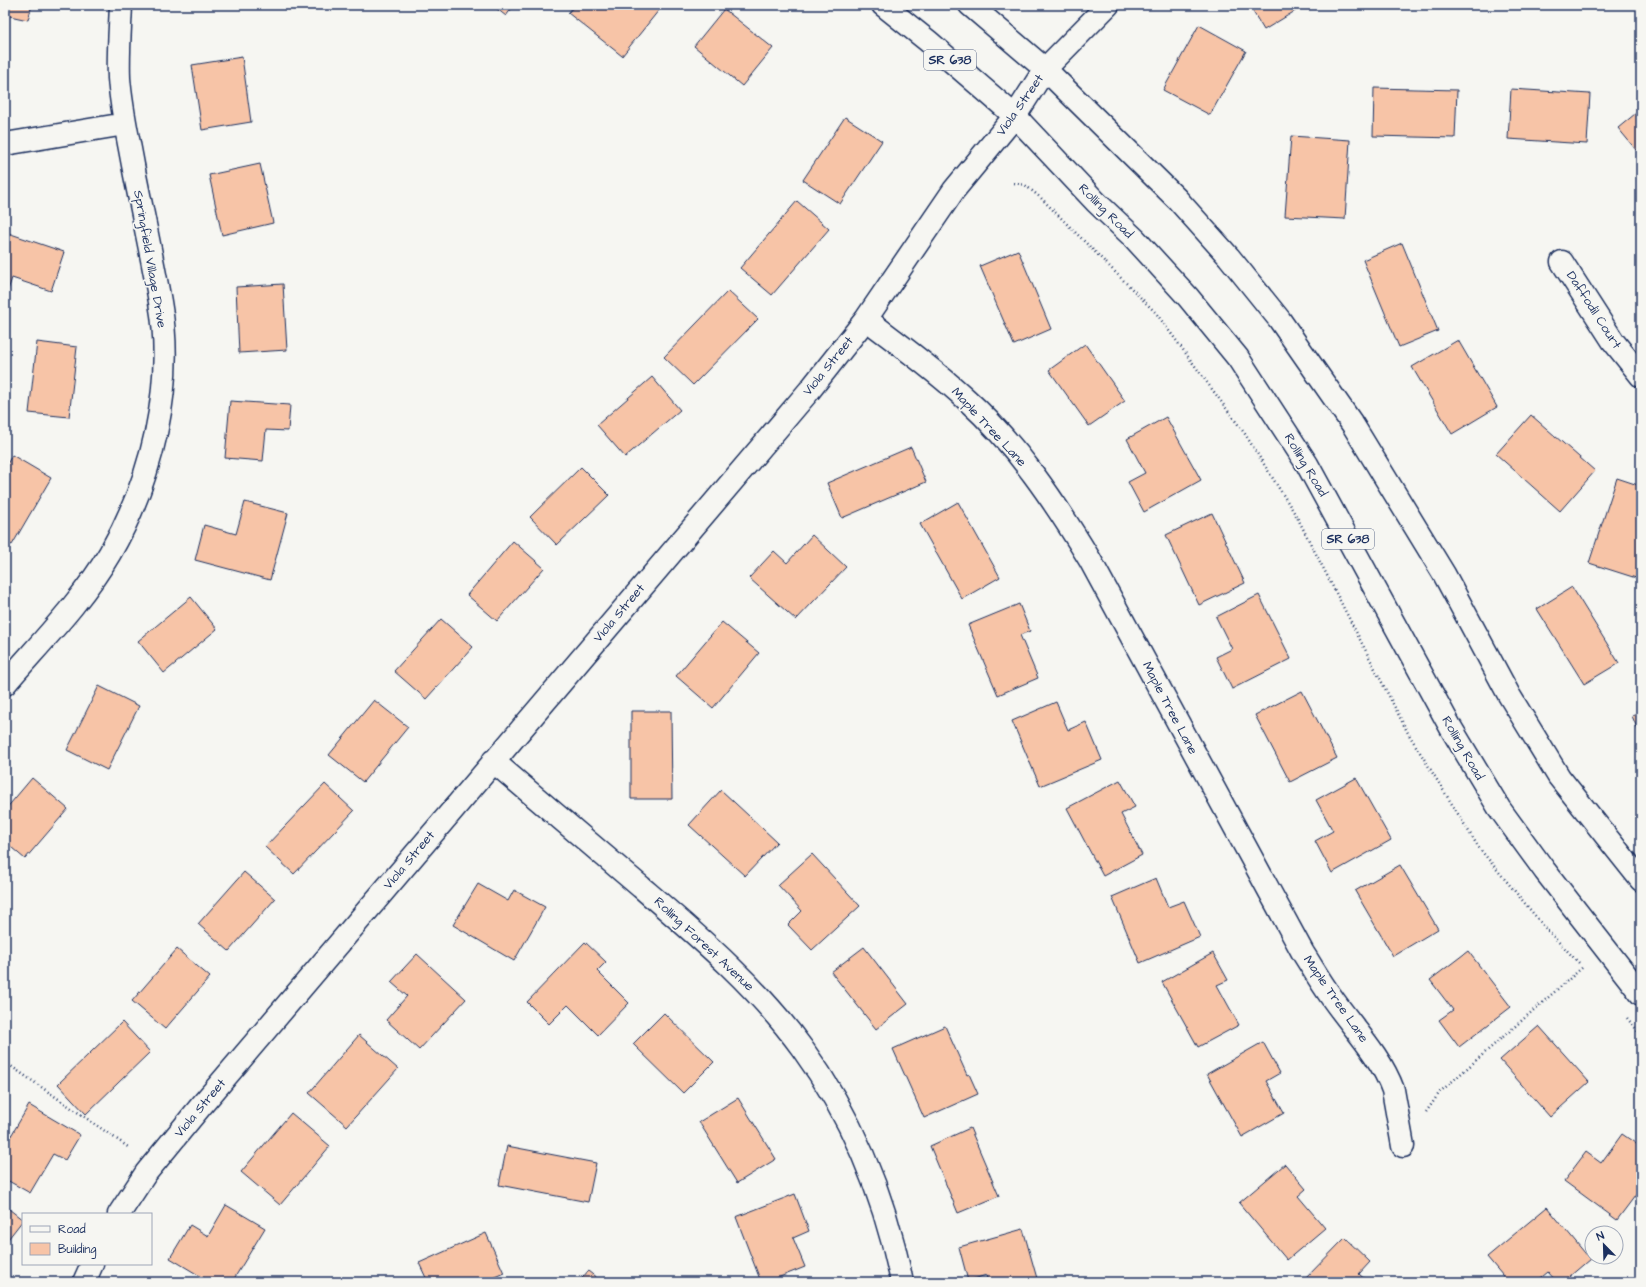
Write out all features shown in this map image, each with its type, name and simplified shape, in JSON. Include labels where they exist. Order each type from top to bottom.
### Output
[{"type":"street","name":"Springfield Village Drive","points":[[5,684],[78,598],[110,553],[135,503],[148,466],[157,427],[163,388],[164,343],[161,304],[125,124],[119,80],[121,5]]},
{"type":"street","name":"Rolling Road","points":[[883,5],[928,40],[1015,116],[1096,202],[1135,239],[1188,296],[1238,358],[1307,464],[1451,728],[1499,808],[1545,871],[1641,994]]},
{"type":"street","points":[[970,5],[1045,69],[1177,199],[1229,257],[1279,319],[1353,425],[1444,574],[1509,695],[1559,777],[1641,880]]},
{"type":"street","name":"Viola Street","points":[[120,1213],[146,1173],[192,1117],[493,761],[804,397],[866,319],[954,190],[1015,116],[1045,69],[1108,5]]},
{"type":"street","points":[[5,144],[125,124]]},
{"type":"street","name":"Daffodil Court","points":[[1562,262],[1612,341],[1641,376]]},
{"type":"street","name":"Maple Tree Lane","points":[[866,319],[938,374],[967,400],[1016,452],[1059,509],[1090,560],[1303,953],[1330,995],[1369,1047],[1390,1081],[1403,1146]]},
{"type":"street","name":"Rolling Forest Avenue","points":[[493,761],[735,969],[772,1010],[803,1049],[833,1095],[860,1148],[876,1187],[895,1246],[902,1282]]},
{"type":"street","points":[[84,1282],[92,1265]]},
{"type":"path","points":[[1014,183],[1025,185],[1041,198],[1156,313],[1245,434],[1297,517],[1408,734],[1479,848],[1547,930],[1583,967],[1440,1092],[1403,1146]]},
{"type":"path","points":[[5,1062],[128,1147]]},
{"type":"building","points":[[5,5],[32,5],[28,20],[5,15]]},
{"type":"building","points":[[492,5],[514,5],[506,16]]},
{"type":"building","points":[[575,5],[663,5],[622,56],[568,13]]},
{"type":"building","points":[[1249,5],[1305,5],[1264,30]]},
{"type":"building","points":[[724,9],[773,48],[742,86],[694,46]]},
{"type":"building","points":[[1199,25],[1246,51],[1210,115],[1163,90]]},
{"type":"building","points":[[242,57],[251,122],[202,130],[192,65]]},
{"type":"building","points":[[1374,88],[1457,90],[1455,138],[1373,136]]},
{"type":"building","points":[[1511,89],[1590,94],[1587,144],[1508,139]]},
{"type":"building","points":[[1641,109],[1641,156],[1618,128]]},
{"type":"building","points":[[845,117],[882,141],[840,204],[803,180]]},
{"type":"building","points":[[1291,136],[1350,140],[1345,219],[1285,216]]},
{"type":"building","points":[[260,164],[273,223],[222,235],[209,175]]},
{"type":"building","points":[[797,201],[829,229],[772,295],[740,268]]},
{"type":"building","points":[[5,232],[64,252],[51,291],[12,278],[5,299]]},
{"type":"building","points":[[1402,243],[1438,331],[1399,347],[1363,260]]},
{"type":"building","points":[[1018,250],[1051,329],[1014,345],[980,266]]},
{"type":"building","points":[[283,284],[287,350],[239,353],[236,287]]},
{"type":"building","points":[[728,291],[758,319],[693,385],[664,357]]},
{"type":"building","points":[[1458,340],[1497,407],[1452,434],[1412,367]]},
{"type":"building","points":[[37,342],[77,347],[69,417],[29,413]]},
{"type":"building","points":[[1085,344],[1125,401],[1089,426],[1049,370]]},
{"type":"building","points":[[652,377],[680,410],[625,457],[597,425]]},
{"type":"building","points":[[230,401],[290,405],[288,431],[266,430],[263,461],[225,458]]},
{"type":"building","points":[[1531,415],[1595,471],[1560,511],[1496,454]]},
{"type":"building","points":[[1166,417],[1201,480],[1144,512],[1128,482],[1145,473],[1127,439]]},
{"type":"building","points":[[911,447],[926,482],[842,518],[827,483]]},
{"type":"building","points":[[12,455],[51,478],[12,545],[5,541],[5,468]]},
{"type":"building","points":[[581,467],[609,495],[557,545],[530,517]]},
{"type":"building","points":[[1617,478],[1641,486],[1641,563],[1636,578],[1589,563]]},
{"type":"building","points":[[245,502],[288,513],[270,580],[195,560],[204,525],[236,534]]},
{"type":"building","points":[[958,502],[1000,577],[962,599],[920,524]]},
{"type":"building","points":[[1212,513],[1245,583],[1199,605],[1166,535]]},
{"type":"building","points":[[812,535],[846,567],[796,620],[749,578],[774,551],[787,563]]},
{"type":"building","points":[[513,541],[544,568],[497,621],[467,595]]},
{"type":"building","points":[[1572,587],[1619,663],[1584,684],[1537,609]]},
{"type":"building","points":[[1259,595],[1291,659],[1232,689],[1216,657],[1232,649],[1216,617]]},
{"type":"building","points":[[191,597],[217,629],[164,673],[138,641]]},
{"type":"building","points":[[1019,604],[1030,631],[1020,635],[1038,678],[998,695],[968,625]]},
{"type":"building","points":[[441,619],[473,647],[426,699],[394,671]]},
{"type":"building","points":[[722,622],[759,653],[713,708],[676,676]]},
{"type":"building","points":[[99,686],[139,706],[107,770],[67,750]]},
{"type":"building","points":[[1302,691],[1337,758],[1290,782],[1255,715]]},
{"type":"building","points":[[374,700],[408,727],[363,782],[329,755]]},
{"type":"building","points":[[1056,702],[1068,730],[1086,722],[1102,760],[1040,786],[1012,721]]},
{"type":"building","points":[[631,711],[671,711],[672,799],[631,799]]},
{"type":"building","points":[[1641,712],[1641,737],[1632,716]]},
{"type":"building","points":[[32,778],[68,809],[25,859],[5,842],[5,810]]},
{"type":"building","points":[[1356,778],[1391,840],[1332,873],[1315,841],[1333,831],[1316,800]]},
{"type":"building","points":[[1120,780],[1135,807],[1121,814],[1142,855],[1103,876],[1067,808]]},
{"type":"building","points":[[325,784],[354,811],[294,874],[265,847]]},
{"type":"building","points":[[721,790],[777,842],[745,876],[689,825]]},
{"type":"building","points":[[812,854],[860,906],[812,950],[788,925],[802,911],[778,885]]},
{"type":"building","points":[[1400,865],[1438,929],[1393,956],[1355,891]]},
{"type":"building","points":[[244,872],[275,899],[229,951],[198,924]]},
{"type":"building","points":[[1156,878],[1168,907],[1184,901],[1200,937],[1140,963],[1112,897]]},
{"type":"building","points":[[478,884],[508,901],[514,890],[545,907],[514,961],[453,925]]},
{"type":"building","points":[[585,942],[606,962],[597,971],[629,1003],[598,1035],[568,1005],[549,1024],[527,1002]]},
{"type":"building","points":[[864,947],[908,1004],[876,1029],[831,972]]},
{"type":"building","points":[[177,949],[210,977],[165,1029],[132,1001]]},
{"type":"building","points":[[1468,951],[1511,1007],[1459,1047],[1439,1020],[1453,1010],[1430,980]]},
{"type":"building","points":[[1213,953],[1228,980],[1217,985],[1239,1025],[1198,1047],[1162,982]]},
{"type":"building","points":[[417,954],[466,999],[419,1050],[386,1020],[407,996],[391,982]]},
{"type":"building","points":[[664,1013],[714,1062],[683,1093],[633,1044]]},
{"type":"building","points":[[122,1022],[150,1052],[86,1114],[58,1084]]},
{"type":"building","points":[[945,1026],[967,1075],[969,1074],[978,1094],[924,1118],[893,1049]]},
{"type":"building","points":[[1539,1026],[1589,1082],[1550,1117],[1500,1060]]},
{"type":"building","points":[[359,1035],[398,1069],[347,1126],[309,1093]]},
{"type":"building","points":[[1263,1042],[1280,1073],[1266,1081],[1284,1113],[1242,1137],[1207,1074]]},
{"type":"building","points":[[738,1098],[776,1159],[737,1183],[699,1122]]},
{"type":"building","points":[[29,1105],[80,1135],[65,1160],[53,1154],[30,1193],[5,1179],[5,1146]]},
{"type":"building","points":[[291,1113],[330,1146],[280,1205],[241,1172]]},
{"type":"building","points":[[970,1128],[999,1196],[958,1213],[930,1146]]},
{"type":"building","points":[[1622,1134],[1641,1147],[1641,1188],[1617,1220],[1564,1181],[1586,1152],[1601,1163]]},
{"type":"building","points":[[507,1146],[596,1163],[588,1202],[499,1185]]},
{"type":"building","points":[[1285,1164],[1306,1189],[1298,1196],[1325,1228],[1287,1260],[1239,1203]]},
{"type":"building","points":[[795,1194],[809,1231],[793,1238],[805,1267],[767,1282],[761,1282],[736,1217]]},
{"type":"building","points":[[226,1205],[265,1228],[232,1282],[210,1282],[170,1258],[190,1225],[208,1236]]},
{"type":"building","points":[[5,1206],[22,1219],[22,1221],[5,1243]]},
{"type":"building","points":[[1547,1207],[1584,1252],[1584,1264],[1563,1282],[1557,1282],[1548,1272],[1536,1282],[1508,1282],[1487,1257]]},
{"type":"building","points":[[1023,1229],[1038,1282],[988,1282],[986,1275],[968,1281],[959,1247]]},
{"type":"building","points":[[486,1233],[504,1273],[483,1282],[428,1282],[419,1263]]},
{"type":"building","points":[[1345,1238],[1370,1262],[1359,1274],[1368,1282],[1302,1282]]},
{"type":"building","points":[[588,1271],[602,1282],[579,1282]]}]
